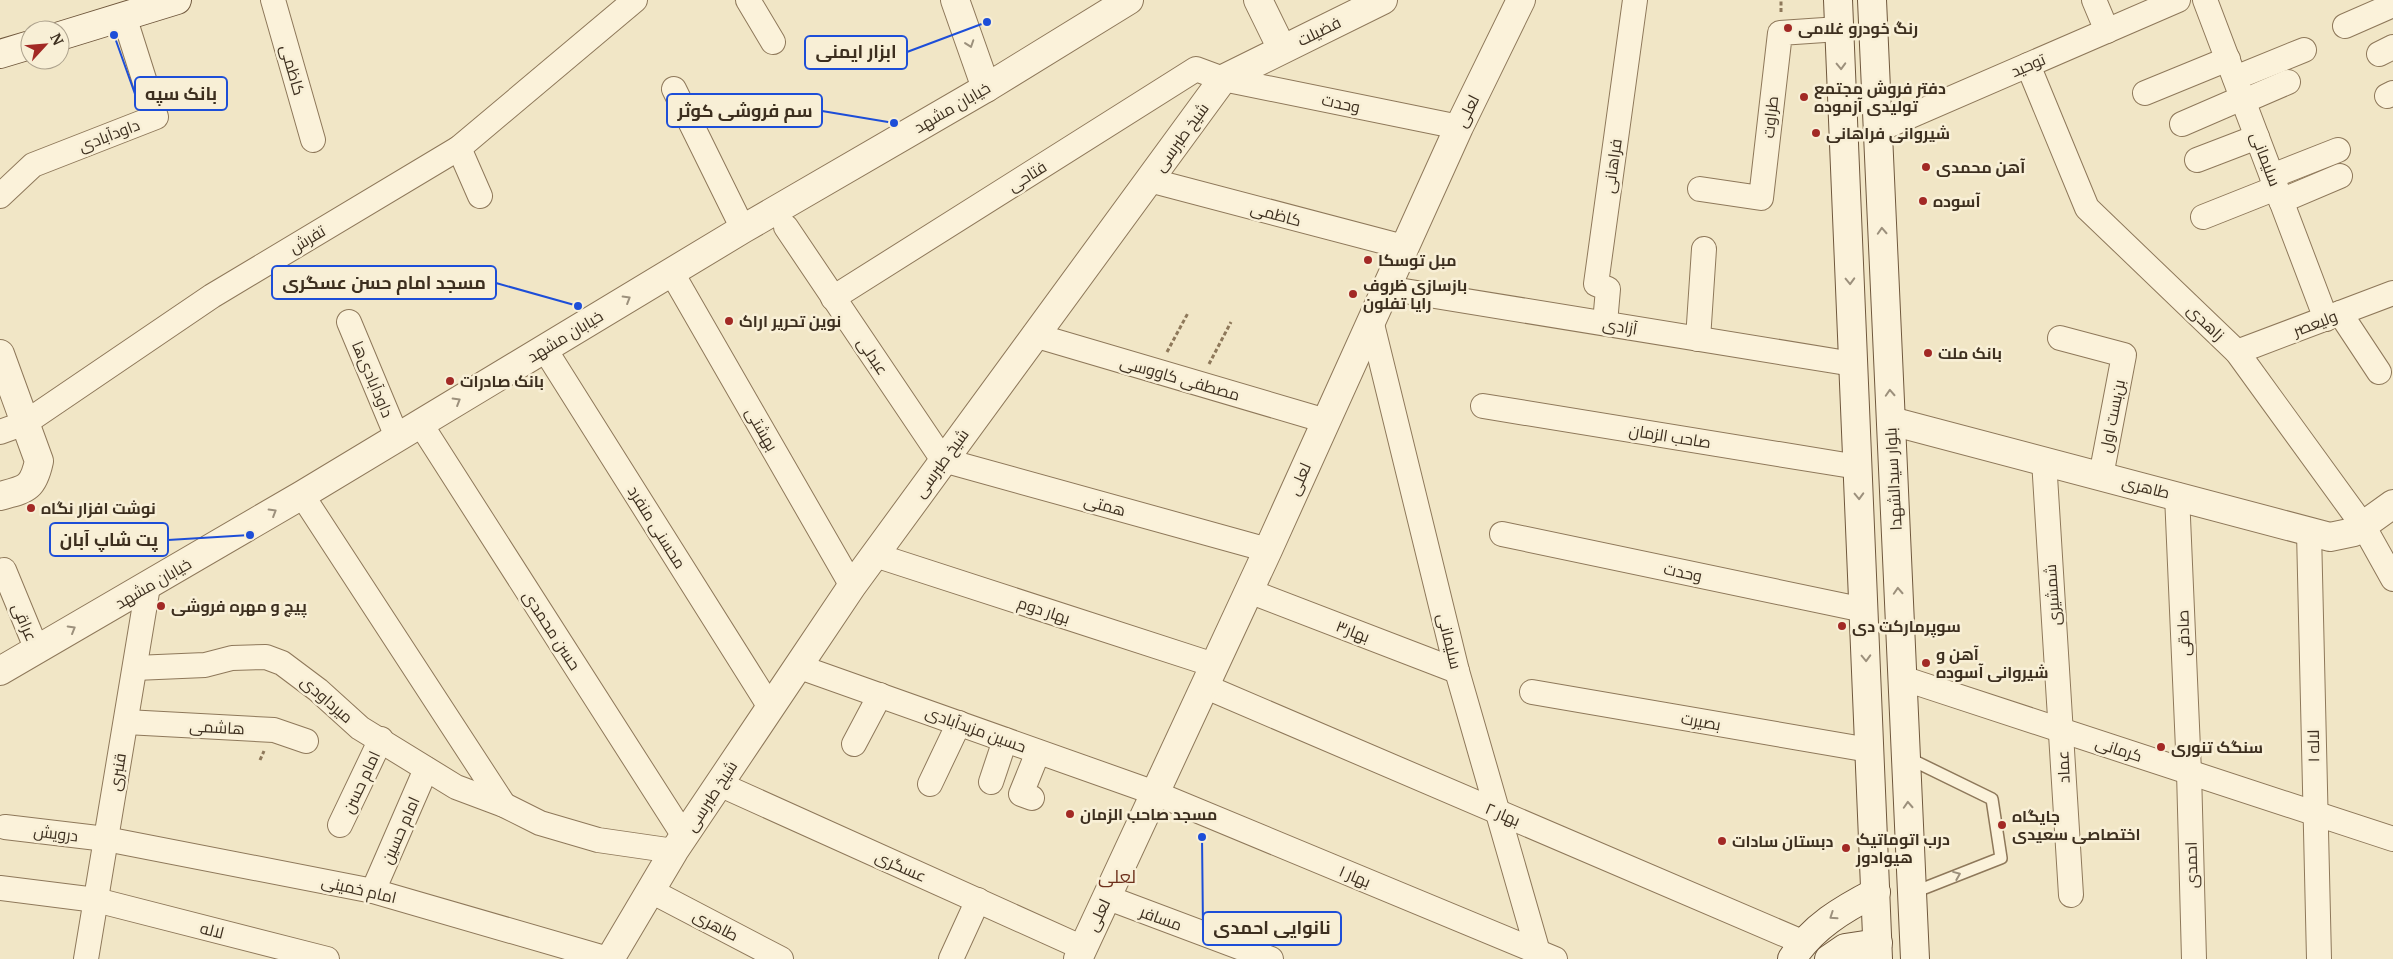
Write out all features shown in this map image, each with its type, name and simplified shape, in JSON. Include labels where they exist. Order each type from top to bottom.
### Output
[{"type":"street","points":[[70,33],[177,0]]},
{"type":"street","name":"کاظمی","points":[[273,0],[313,140]]},
{"type":"street","name":"تفرش","points":[[12,427],[212,296],[458,148],[635,0]]},
{"type":"street","points":[[748,0],[772,42]]},
{"type":"street","points":[[955,0],[986,88]]},
{"type":"street","name":"خیابان مشهد","points":[[0,671],[302,495],[743,229],[986,88],[1129,0]]},
{"type":"street","points":[[1258,0],[1282,49]]},
{"type":"street","name":"فضیلت","points":[[1282,49],[1383,0]]},
{"type":"street","name":"لعلی","points":[[1080,953],[1268,550],[1459,128],[1522,0]]},
{"type":"street","name":"فراهانی","points":[[1605,323],[1608,289],[1596,284],[1635,0]]},
{"type":"street","points":[[1829,959],[1845,948],[1878,951],[1838,0]]},
{"type":"street","name":"بلوار سیدالشهدا","points":[[1872,0],[1915,959]]},
{"type":"street","points":[[2094,0],[2107,31]]},
{"type":"street","name":"توحید","points":[[1878,130],[2178,0]]},
{"type":"street","name":"سلیمانی","points":[[2205,0],[2276,188],[2333,316],[2379,372]]},
{"type":"street","points":[[2345,26],[2393,4]]},
{"type":"street","name":"داودآبادی","points":[[0,196],[33,165],[156,117],[124,16]]},
{"type":"street","name":"طراوت","points":[[1700,189],[1761,198],[1780,33],[1839,29]]},
{"type":"street","points":[[0,54],[20,48]]},
{"type":"street","name":"شیخ طبرسی","points":[[609,959],[679,844],[852,586],[1223,79],[1282,49]]},
{"type":"street","points":[[2182,124],[2237,84],[2304,50]]},
{"type":"street","name":"زاهدی","points":[[2028,65],[2087,208],[2237,352],[2364,527],[2393,580]]},
{"type":"street","name":"فتاحی","points":[[833,298],[1196,69],[1223,79]]},
{"type":"street","name":"وحدت","points":[[1223,79],[1459,128]]},
{"type":"street","points":[[2145,93],[2237,84],[2288,82]]},
{"type":"street","points":[[674,89],[743,229]]},
{"type":"street","points":[[2197,160],[2257,137]]},
{"type":"street","points":[[458,148],[480,196]]},
{"type":"street","points":[[2203,217],[2276,188],[2338,150]]},
{"type":"street","points":[[2276,188],[2340,176]]},
{"type":"street","name":"کاظمی","points":[[1149,180],[1404,247]]},
{"type":"street","name":"عبدلی","points":[[786,227],[943,460]]},
{"type":"street","points":[[1698,339],[1704,249]]},
{"type":"street","name":"بهشتی","points":[[672,272],[852,586]]},
{"type":"street","name":"آزادی","points":[[1386,288],[1853,364]]},
{"type":"street","name":"ولیعصر","points":[[2237,352],[2393,293]]},
{"type":"street","name":"سلیمانی","points":[[1371,320],[1457,671],[1496,811],[1544,957]]},
{"type":"street","name":"داودآبادی‌ها","points":[[349,322],[397,437]]},
{"type":"street","name":"مصطفی کاووسی","points":[[1034,335],[1326,421]]},
{"type":"street","name":"بن‌بست اول","points":[[2060,338],[2124,356],[2101,476]]},
{"type":"street","name":"محسنی منفرد","points":[[544,348],[770,707]]},
{"type":"street","points":[[0,354],[12,427],[39,461],[35,477],[26,489],[0,496]]},
{"type":"street","name":"صاحب الزمان","points":[[1483,406],[1858,467]]},
{"type":"street","name":"طاهری","points":[[1891,421],[2177,495],[2330,537],[2343,536],[2364,527],[2393,504]]},
{"type":"street","name":"حسن محمدی","points":[[420,423],[679,844]]},
{"type":"street","name":"همتی","points":[[943,460],[1268,550]]},
{"type":"street","name":"شمشیری","points":[[2044,460],[2061,730]]},
{"type":"street","points":[[302,495],[504,805]]},
{"type":"street","name":"صادقی","points":[[2177,495],[2189,772]]},
{"type":"street","name":"لاله ۱","points":[[2309,532],[2319,959]]},
{"type":"street","name":"وحدت","points":[[1502,534],[1864,610]]},
{"type":"street","name":"بهار دوم","points":[[874,555],[1209,676]]},
{"type":"street","name":"عراقی","points":[[0,571],[4,570],[37,650]]},
{"type":"street","name":"قنبری","points":[[86,959],[148,586]]},
{"type":"street","name":"بهار۳","points":[[1249,591],[1457,671]]},
{"type":"street","name":"میرداودی","points":[[135,668],[205,665],[232,658],[266,658],[282,663],[296,672],[360,728],[381,739],[456,787],[504,805],[540,823],[598,840],[679,844]]},
{"type":"street","name":"حسین مزیدآبادی","points":[[797,666],[1155,793]]},
{"type":"street","name":"بهار ۲","points":[[1209,676],[1797,951]]},
{"type":"street","name":"کرمانی","points":[[1902,678],[2393,839]]},
{"type":"street","name":"بصیرت","points":[[1532,692],[1869,750]]},
{"type":"street","points":[[854,744],[880,695]]},
{"type":"street","name":"هاشمی","points":[[126,722],[274,730],[306,741]]},
{"type":"street","points":[[930,784],[959,724]]},
{"type":"street","name":"عماد","points":[[2061,730],[2070,894]]},
{"type":"street","name":"امام حسن","points":[[340,825],[381,739]]},
{"type":"street","points":[[990,782],[1005,740]]},
{"type":"street","points":[[1869,750],[1906,756]]},
{"type":"street","points":[[1032,798],[1021,794],[1038,752]]},
{"type":"street","name":"امام حسین","points":[[373,891],[426,769]]},
{"type":"street","name":"احمدی","points":[[2189,772],[2194,959]]},
{"type":"street","name":"عسگری","points":[[719,784],[978,900],[1080,953]]},
{"type":"street","name":"بهار ۱","points":[[1155,793],[1544,957]]},
{"type":"street","name":"درویش","points":[[5,827],[106,839]]},
{"type":"street","name":"امام خمینی","points":[[106,839],[373,891],[609,959]]},
{"type":"street","name":"لاله","points":[[0,888],[96,900],[327,959]]},
{"type":"street","name":"طاهری","points":[[651,891],[749,952],[781,959]]},
{"type":"street","points":[[1797,951],[1827,920],[1876,892]]},
{"type":"street","name":"مسافر","points":[[1106,898],[1271,959]]},
{"type":"street","points":[[950,959],[978,900]]},
{"type":"lane","points":[[1906,756],[1992,799],[2001,858],[1912,893]]},
{"type":"path","points":[[1156,371],[1188,313]]},
{"type":"path","points":[[1199,384],[1231,322]]},
{"type":"place","name":"ابزار ایمنی","points":[[987,22]]},
{"type":"place","name":"رنگ خودرو غلامی","points":[[1788,28]]},
{"type":"place","name":"بانک سپه","points":[[114,35]]},
{"type":"place","name":"دفتر فروش مجتمع تولیدی آزموده","points":[[1804,97]]},
{"type":"place","name":"سم فروشی کوثر","points":[[894,123]]},
{"type":"place","name":"شیروانی فراهانی","points":[[1816,133]]},
{"type":"place","name":"آهن محمدی","points":[[1926,167]]},
{"type":"place","name":"آسوده","points":[[1923,201]]},
{"type":"place","name":"مبل توسکا","points":[[1368,260]]},
{"type":"place","name":"بازسازی ظروف رایا تفلون","points":[[1353,294]]},
{"type":"place","name":"مسجد امام حسن عسگری","points":[[578,306]]},
{"type":"place","name":"نوین تحریر اراک","points":[[729,321]]},
{"type":"place","name":"بانک ملت","points":[[1928,353]]},
{"type":"place","name":"بانک صادرات","points":[[450,381]]},
{"type":"place","name":"نوشت افزار نگاه","points":[[31,508]]},
{"type":"place","name":"پت شاپ آبان","points":[[250,535]]},
{"type":"place","name":"پیچ و مهره فروشی","points":[[161,606]]},
{"type":"place","name":"سوپرمارکت دی","points":[[1842,626]]},
{"type":"place","name":"آهن و شیروانی آسوده","points":[[1926,663]]},
{"type":"place","name":"سنگک تنوری","points":[[2161,747]]},
{"type":"place","name":"مسجد صاحب الزمان","points":[[1070,814]]},
{"type":"place","name":"جایگاه اختصاصی سعیدی","points":[[2002,825]]},
{"type":"place","name":"نانوایی احمدی","points":[[1202,837]]},
{"type":"place","name":"دبستان سادات","points":[[1722,841]]},
{"type":"place","name":"درب اتوماتیک هیوادور","points":[[1846,848]]},
{"type":"district","name":"لعلی","points":[[1117,876]]}]
